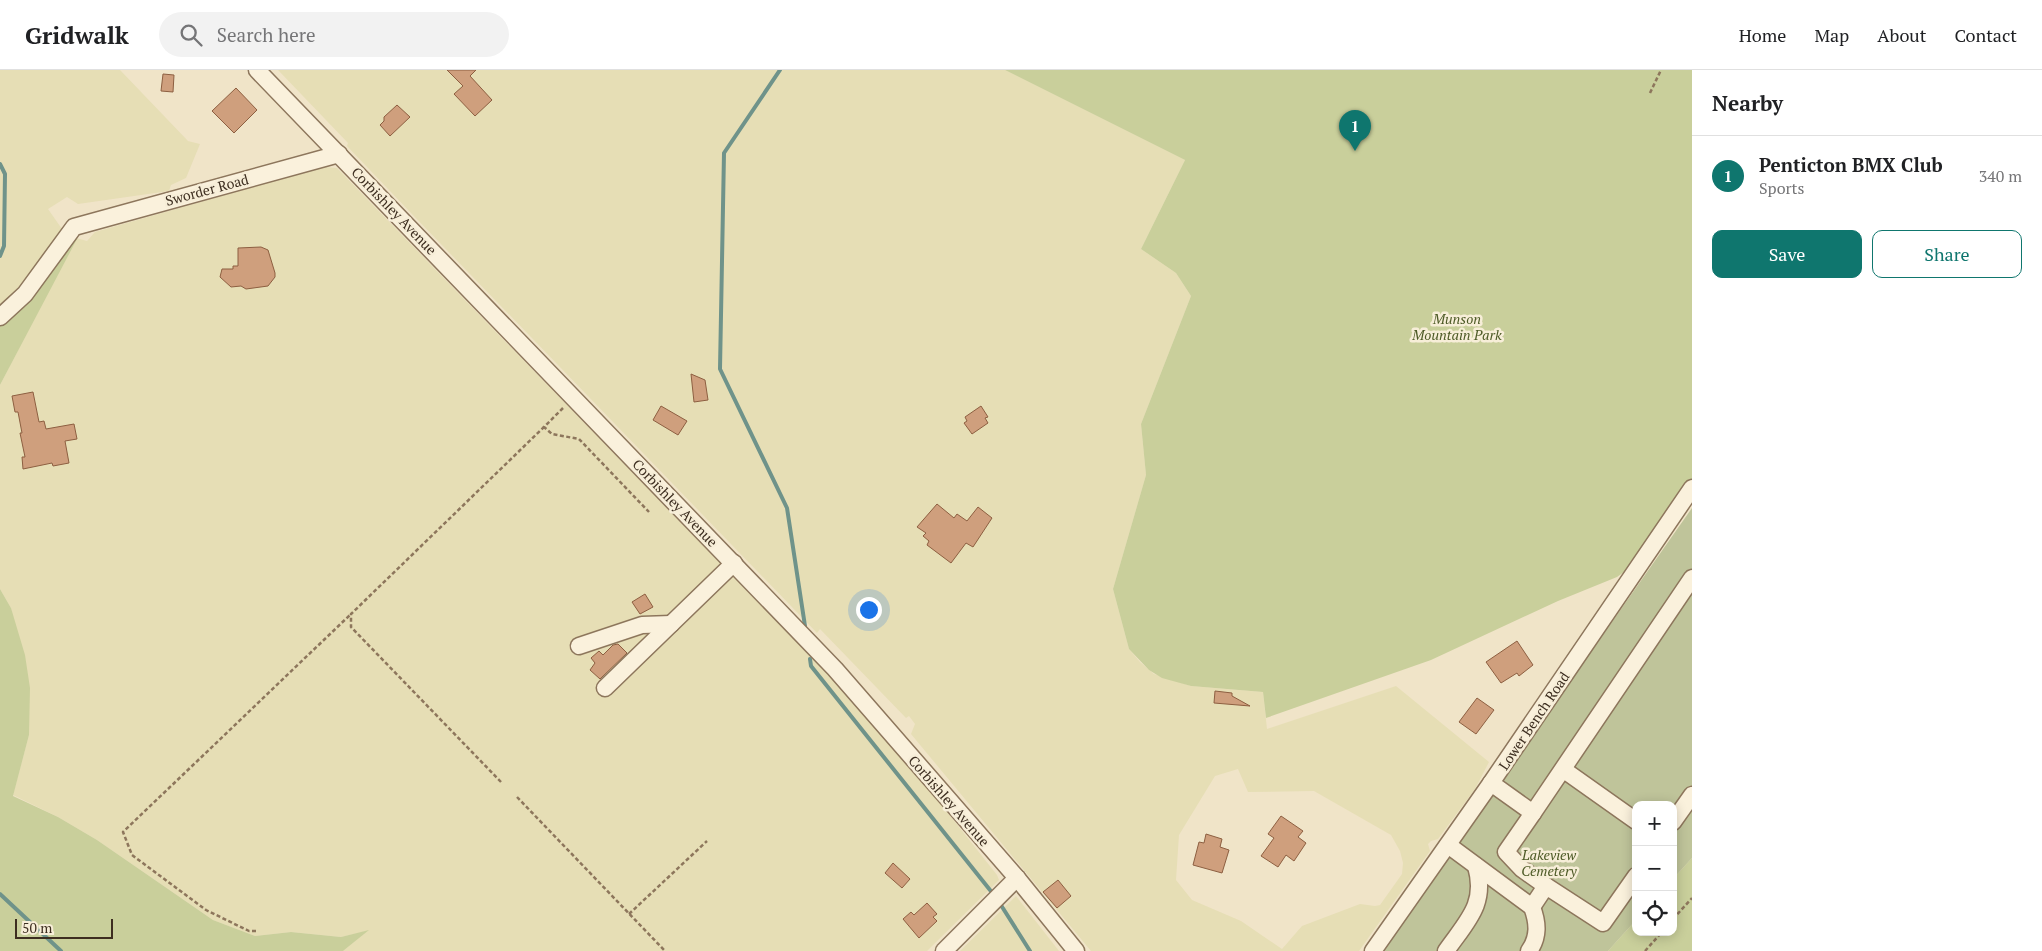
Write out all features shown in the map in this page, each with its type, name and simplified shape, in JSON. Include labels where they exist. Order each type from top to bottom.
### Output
[{"type":"street","name":"Corbishley Avenue","points":[[265,73],[339,154],[835,669],[1017,878],[1076,951]]},
{"type":"street","name":"Sworder Road","points":[[0,317],[25,294],[74,227],[339,154]]},
{"type":"street","name":"Lower Bench Road","points":[[1373,951],[1491,783],[1692,488]]},
{"type":"street","points":[[605,688],[734,563]]},
{"type":"street","points":[[1632,882],[1603,924],[1522,869],[1506,852],[1564,770],[1692,578]]},
{"type":"street","points":[[579,646],[642,625],[671,624]]},
{"type":"street","points":[[1564,770],[1632,818]]},
{"type":"street","points":[[1491,783],[1533,813]]},
{"type":"street","points":[[1677,816],[1692,794]]},
{"type":"street","points":[[1448,845],[1532,907],[1537,920],[1533,945],[1529,951]]},
{"type":"street","points":[[1446,951],[1476,906],[1480,886],[1476,866]]},
{"type":"street","points":[[944,951],[1017,878]]},
{"type":"street","points":[[1532,907],[1546,886]]},
{"type":"path","points":[[1650,93],[1661,70]]},
{"type":"path","points":[[256,931],[248,931],[206,910],[132,855],[123,832],[574,397]]},
{"type":"path","points":[[544,427],[552,434],[579,439],[649,512]]},
{"type":"path","points":[[351,614],[351,627],[501,782]]},
{"type":"path","points":[[517,797],[664,951]]},
{"type":"path","points":[[629,914],[707,841]]},
{"type":"path","points":[[1677,915],[1692,898]]},
{"type":"path","points":[[1645,951],[1658,936]]},
{"type":"shaded area","points":[[0,70],[120,70],[188,141],[200,144],[186,178],[171,185],[169,191],[78,204],[67,197],[48,209],[62,229],[50,255],[0,314]]},
{"type":"shaded area","points":[[278,70],[1005,70],[1185,160],[1141,249],[1176,273],[1191,296],[1141,424],[1146,475],[1113,589],[1129,649],[1154,674],[1191,686],[1263,692],[1267,729],[1396,686],[1489,762],[1475,789],[1438,839],[1428,844],[1430,851],[1359,951],[1091,951],[911,734],[915,724],[909,716],[906,718],[820,629],[817,633],[410,212],[347,146],[348,143]],"holes":[[[1238,769],[1248,792],[1314,791],[1391,835],[1400,851],[1403,863],[1402,874],[1380,905],[1360,904],[1302,926],[1282,949],[1241,921],[1192,900],[1176,880],[1179,835],[1215,776]]]},
{"type":"shaded area","points":[[324,167],[337,168],[850,697],[944,808],[997,875],[999,880],[927,951],[343,951],[367,931],[341,937],[291,932],[255,936],[213,920],[97,840],[58,817],[13,795],[29,735],[11,608],[0,589],[0,385],[76,238],[87,241],[95,232]]},
{"type":"shaded area","points":[[1016,896],[1059,951],[960,951]]},
{"type":"green space","name":"Munson Mountain Park","points":[[1005,70],[1692,70],[1692,487],[1639,561],[1617,577],[1558,601],[1431,660],[1266,718],[1263,692],[1191,686],[1162,678],[1149,670],[1129,649],[1113,589],[1146,475],[1141,424],[1191,296],[1176,273],[1141,249],[1185,160]]},
{"type":"green space","points":[[62,229],[78,237],[0,385],[0,314],[50,255]]},
{"type":"green space","name":"Lakeview Cemetery","points":[[1692,508],[1692,858],[1677,875],[1677,801],[1632,801],[1632,924],[1608,951],[1381,951]]},
{"type":"green space","points":[[0,589],[11,608],[25,655],[30,688],[29,735],[13,796],[58,817],[97,840],[213,920],[255,936],[291,932],[341,937],[369,930],[343,951],[0,951]]},
{"type":"green space","points":[[1692,858],[1692,951],[1608,951],[1632,924],[1632,936],[1677,936],[1677,875]]},
{"type":"building","points":[[447,70],[476,70],[470,76],[492,100],[475,116],[454,94],[463,86]]},
{"type":"building","points":[[163,74],[174,75],[173,92],[161,91]]},
{"type":"building","points":[[236,88],[257,110],[234,133],[212,111]]},
{"type":"building","points":[[397,105],[410,117],[390,136],[380,125],[384,121],[384,117]]},
{"type":"building","points":[[261,247],[268,250],[275,273],[275,277],[268,286],[246,289],[241,286],[231,287],[220,277],[222,269],[233,269],[233,266],[238,266],[238,248]]},
{"type":"building","points":[[691,374],[705,380],[708,400],[694,402]]},
{"type":"building","points":[[33,392],[39,422],[44,421],[46,429],[74,424],[77,439],[65,441],[69,463],[53,466],[52,463],[23,469],[22,457],[25,457],[20,433],[22,433],[18,412],[15,412],[12,396]]},
{"type":"building","points":[[661,406],[687,421],[678,435],[653,420]]},
{"type":"building","points":[[981,406],[988,417],[985,418],[988,423],[972,434],[964,423],[967,421],[965,417]]},
{"type":"building","points":[[937,504],[954,518],[957,514],[967,521],[978,507],[992,518],[973,547],[966,543],[951,563],[927,545],[929,541],[923,536],[926,533],[917,527]]},
{"type":"building","points":[[645,594],[653,607],[640,614],[632,602]]},
{"type":"building","points":[[1517,641],[1533,665],[1519,676],[1517,673],[1501,683],[1486,662]]},
{"type":"building","points":[[618,644],[627,653],[600,679],[590,670],[595,663],[591,658],[599,651],[603,655],[613,645]]},
{"type":"building","points":[[1215,691],[1232,693],[1232,696],[1250,706],[1214,703]]},
{"type":"building","points":[[1477,698],[1494,710],[1476,734],[1459,722]]},
{"type":"building","points":[[1281,816],[1303,831],[1298,837],[1306,843],[1294,861],[1286,855],[1278,867],[1261,856],[1274,838],[1268,834]]},
{"type":"building","points":[[1206,834],[1222,839],[1220,847],[1229,850],[1222,873],[1193,865],[1199,842],[1204,843]]},
{"type":"building","points":[[893,863],[910,879],[902,888],[885,873]]},
{"type":"building","points":[[1058,880],[1071,896],[1057,908],[1043,892]]},
{"type":"building","points":[[927,903],[937,914],[933,917],[937,921],[919,938],[903,919],[911,912],[914,915]]},
{"type":"waterway","points":[[780,70],[724,153],[720,369],[787,508],[805,626]]},
{"type":"waterway","points":[[0,164],[5,174],[4,246],[0,256]]},
{"type":"waterway","points":[[810,659],[811,666],[994,895]]},
{"type":"waterway","points":[[0,894],[61,951]]},
{"type":"waterway","points":[[999,902],[1030,951]]},
{"type":"place","name":"Penticton BMX Club","points":[[1355,151]]}]
